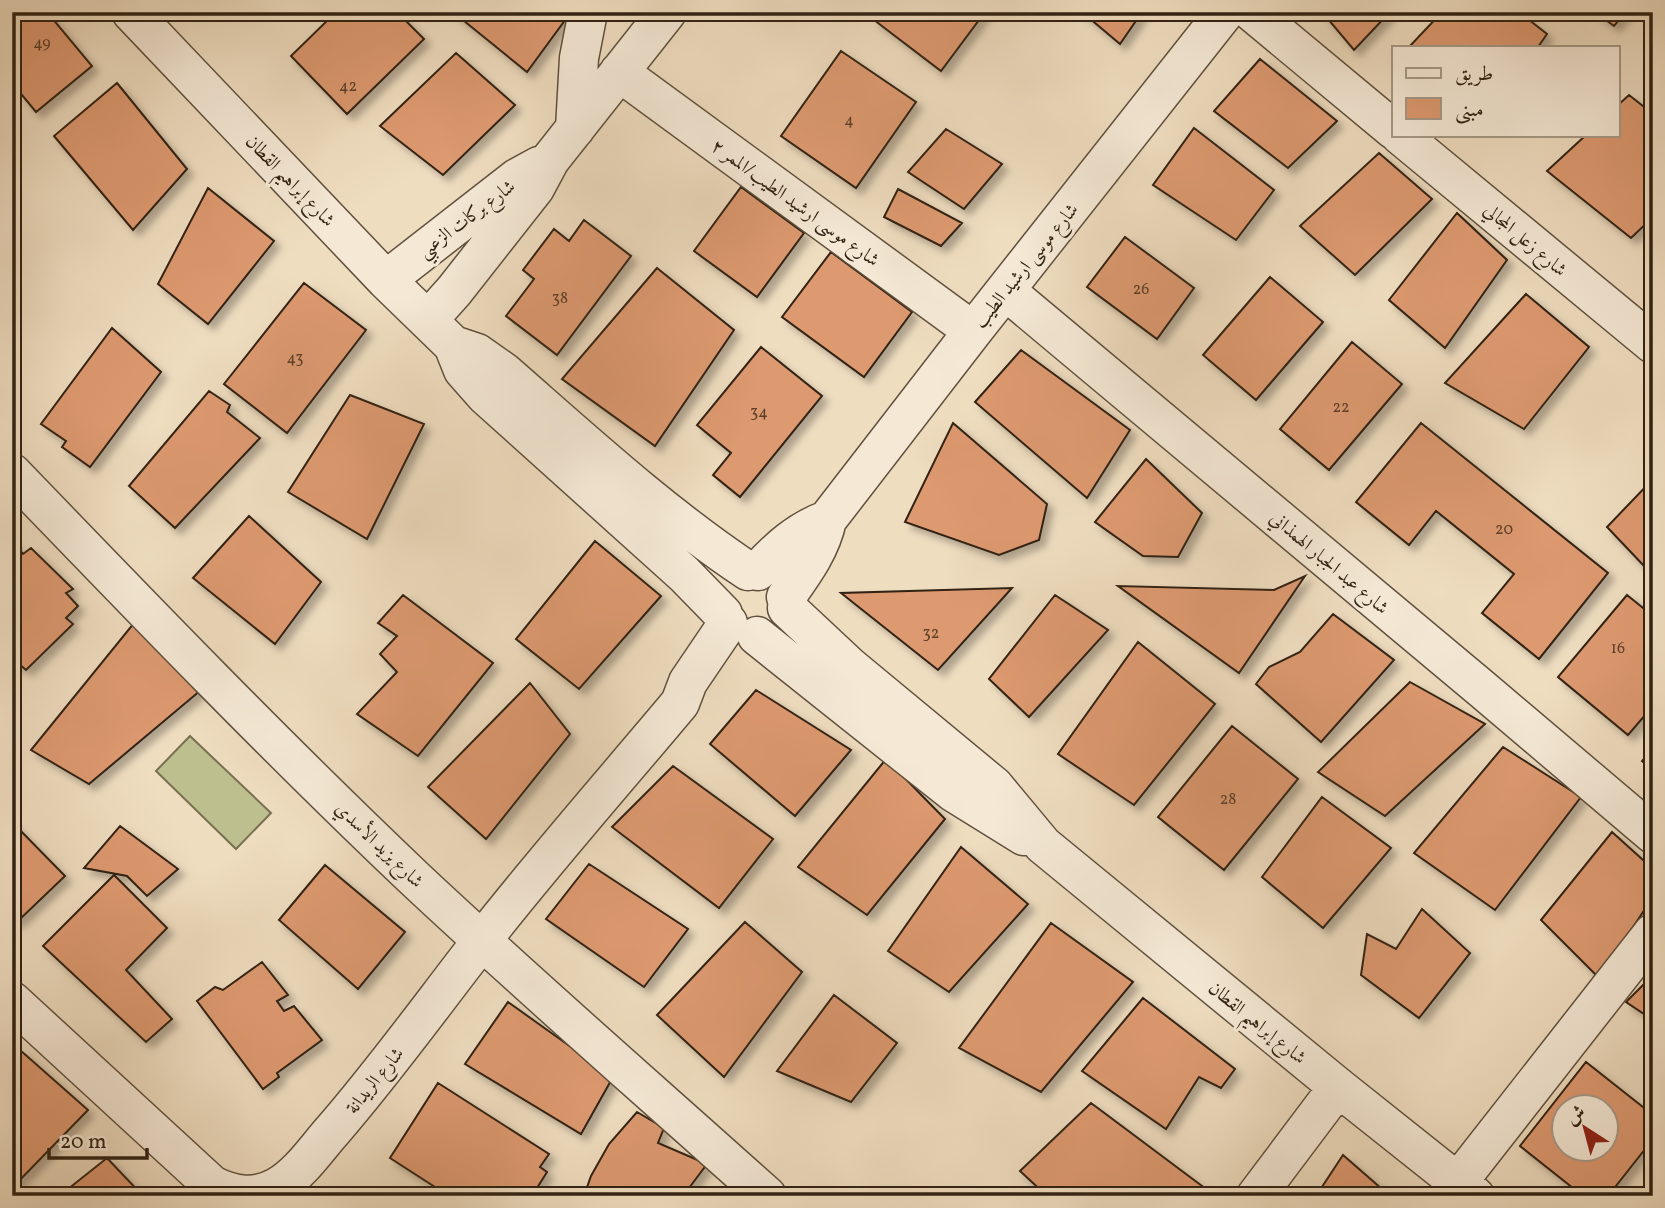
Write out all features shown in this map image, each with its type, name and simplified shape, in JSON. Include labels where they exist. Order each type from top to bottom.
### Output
[{"type":"street","name":"شارع إبراهيم القطان","points":[[131,12],[386,280],[440,333],[463,370],[485,395],[740,627],[953,792],[1014,831],[1043,845]]},
{"type":"street","points":[[575,129],[579,58],[588,12]]},
{"type":"street","name":"شارع بركات الزعبي","points":[[440,333],[454,291],[536,188],[550,160],[667,12]]},
{"type":"street","name":"شارع موسى ارشيد الطيب","points":[[787,602],[824,536],[827,520],[972,331],[1225,12]]},
{"type":"street","points":[[1252,12],[1392,128]]},
{"type":"street","name":"شارع موسى ارشيد الطيب/الممر ٢","points":[[619,72],[972,331]]},
{"type":"street","name":"شارع زعل المجالي","points":[[1401,136],[1653,344]]},
{"type":"street","name":"شارع بركات الزعبي","points":[[386,280],[517,178],[550,160]]},
{"type":"street","name":"شارع عبد الجبار الهمذاني","points":[[1006,291],[1653,834]]},
{"type":"street","name":"شارع إبراهيم القطان","points":[[440,333],[477,353],[504,372],[712,547],[753,571]]},
{"type":"street","name":"شارع يزيد الأسدي","points":[[12,473],[262,728],[481,941],[767,1196]]},
{"type":"street","name":"شارع موسى ارشيد الطيب","points":[[753,571],[808,527],[827,520]]},
{"type":"street","points":[[753,571],[768,573],[783,587],[787,602],[783,618],[768,634],[740,627],[723,592],[729,582],[753,571]]},
{"type":"street","name":"شارع إبراهيم القطان","points":[[787,602],[849,666],[994,786],[1043,845],[1467,1189]]},
{"type":"street","name":"شارع الريدانة","points":[[12,1001],[212,1185],[243,1196],[276,1187],[298,1171],[379,1077],[481,941],[680,703],[688,682],[740,627]]},
{"type":"street","points":[[1467,1189],[1653,933]]},
{"type":"street","points":[[1256,1196],[1338,1087]]},
{"type":"green space","points":[[190,736],[271,813],[236,849],[156,771]]},
{"type":"building","points":[[19,12],[47,12],[92,66],[36,112],[12,83],[12,18]]},
{"type":"building","points":[[336,12],[397,12],[424,39],[347,114],[291,56]]},
{"type":"building","points":[[453,12],[571,12],[527,72]]},
{"type":"building","points":[[882,12],[985,12],[941,71],[874,20]]},
{"type":"building","points":[[1082,12],[1142,12],[1120,44]]},
{"type":"building","points":[[1322,12],[1390,12],[1354,50]]},
{"type":"building","points":[[1442,12],[1519,12],[1547,34],[1539,46],[1410,46]]},
{"type":"building","points":[[1595,12],[1626,12],[1614,26]]},
{"type":"building","points":[[841,51],[916,102],[856,188],[781,136]]},
{"type":"building","points":[[456,53],[515,105],[443,175],[380,126]]},
{"type":"building","points":[[1260,59],[1337,121],[1288,168],[1214,111]]},
{"type":"building","points":[[117,83],[187,169],[133,230],[54,136]]},
{"type":"building","points":[[1629,95],[1653,114],[1653,217],[1631,238],[1547,171],[1585,136],[1620,136],[1620,103]]},
{"type":"building","points":[[1194,128],[1274,190],[1236,240],[1153,185]]},
{"type":"building","points":[[946,129],[1002,164],[964,209],[908,172]]},
{"type":"building","points":[[1379,153],[1432,199],[1355,275],[1300,226]]},
{"type":"building","points":[[741,187],[804,233],[757,297],[694,251]]},
{"type":"building","points":[[208,188],[274,241],[208,324],[158,284]]},
{"type":"building","points":[[898,189],[962,223],[941,246],[884,217]]},
{"type":"building","points":[[1457,213],[1507,260],[1445,348],[1389,300]]},
{"type":"building","points":[[584,220],[631,256],[557,355],[506,316],[534,279],[523,270],[554,229],[569,241]]},
{"type":"building","points":[[1125,237],[1194,288],[1157,339],[1087,287]]},
{"type":"building","points":[[831,252],[912,312],[864,377],[782,317]]},
{"type":"building","points":[[657,268],[734,330],[655,446],[562,379]]},
{"type":"building","points":[[1270,277],[1323,322],[1256,400],[1203,355]]},
{"type":"building","points":[[304,283],[366,330],[287,433],[224,384]]},
{"type":"building","points":[[1526,294],[1589,347],[1524,429],[1445,383]]},
{"type":"building","points":[[112,328],[161,372],[90,467],[62,447],[66,441],[41,424]]},
{"type":"building","points":[[1352,342],[1402,384],[1329,470],[1280,429]]},
{"type":"building","points":[[761,347],[822,396],[740,497],[713,475],[731,453],[697,425]]},
{"type":"building","points":[[1021,350],[1130,430],[1087,498],[975,402]]},
{"type":"building","points":[[209,391],[230,405],[227,412],[260,438],[175,528],[129,486]]},
{"type":"building","points":[[350,395],[424,424],[367,539],[288,492]]},
{"type":"building","points":[[953,423],[1047,504],[1039,540],[999,555],[905,522]]},
{"type":"building","points":[[1421,423],[1608,573],[1539,659],[1482,613],[1514,574],[1436,511],[1409,545],[1356,502]]},
{"type":"building","points":[[1146,459],[1202,513],[1178,557],[1143,556],[1095,522]]},
{"type":"building","points":[[1653,479],[1653,568],[1645,567],[1607,527]]},
{"type":"building","points":[[249,516],[321,582],[275,644],[193,578]]},
{"type":"building","points":[[12,541],[23,554],[31,548],[73,589],[66,593],[78,606],[66,618],[73,624],[26,670],[18,663],[12,669]]},
{"type":"building","points":[[595,541],[661,596],[579,689],[516,639]]},
{"type":"building","points":[[1305,576],[1239,673],[1118,586],[1274,590]]},
{"type":"building","points":[[1012,588],[938,670],[841,593]]},
{"type":"building","points":[[403,595],[493,663],[418,756],[357,714],[397,672],[380,654],[397,636],[378,623]]},
{"type":"building","points":[[1055,595],[1108,630],[1029,717],[989,679]]},
{"type":"building","points":[[1627,595],[1653,616],[1653,706],[1628,735],[1558,677]]},
{"type":"building","points":[[1333,614],[1394,660],[1321,742],[1256,684],[1269,667],[1300,652]]},
{"type":"building","points":[[134,623],[201,690],[89,784],[31,750]]},
{"type":"building","points":[[1138,642],[1215,704],[1134,805],[1058,754]]},
{"type":"building","points":[[1410,682],[1485,724],[1385,816],[1318,772]]},
{"type":"building","points":[[530,683],[570,734],[486,839],[428,787]]},
{"type":"building","points":[[756,690],[851,750],[795,816],[710,744]]},
{"type":"building","points":[[1232,726],[1298,779],[1224,870],[1158,817]]},
{"type":"building","points":[[1503,747],[1581,797],[1495,910],[1414,853]]},
{"type":"building","points":[[1653,748],[1653,770],[1642,761]]},
{"type":"building","points":[[886,759],[945,819],[867,915],[798,867]]},
{"type":"building","points":[[673,766],[773,839],[719,908],[612,827]]},
{"type":"building","points":[[1322,797],[1391,848],[1323,928],[1262,877]]},
{"type":"building","points":[[12,822],[65,876],[17,922],[12,918]]},
{"type":"building","points":[[120,826],[178,869],[147,896],[127,876],[84,868]]},
{"type":"building","points":[[1612,832],[1653,869],[1653,897],[1599,978],[1541,920]]},
{"type":"building","points":[[961,847],[1028,904],[949,992],[888,951]]},
{"type":"building","points":[[589,864],[688,929],[644,987],[546,919]]},
{"type":"building","points":[[325,865],[405,932],[358,989],[279,920]]},
{"type":"building","points":[[114,875],[167,928],[126,970],[172,1019],[146,1042],[43,946]]},
{"type":"building","points":[[1422,909],[1470,953],[1419,1018],[1361,975],[1367,934],[1396,949]]},
{"type":"building","points":[[745,922],[802,972],[724,1077],[657,1015]]},
{"type":"building","points":[[1051,923],[1133,982],[1041,1092],[959,1048]]},
{"type":"building","points":[[262,962],[288,995],[277,1001],[284,1011],[294,1006],[322,1040],[277,1073],[279,1077],[263,1089],[197,1001],[215,987],[223,990]]},
{"type":"building","points":[[1653,975],[1653,1020],[1626,1002]]},
{"type":"building","points":[[834,995],[897,1043],[851,1102],[777,1071]]},
{"type":"building","points":[[1143,998],[1235,1069],[1221,1088],[1199,1077],[1166,1129],[1082,1071]]},
{"type":"building","points":[[508,1002],[613,1077],[581,1134],[465,1064]]},
{"type":"building","points":[[20,1050],[88,1110],[12,1188],[12,1058]]},
{"type":"building","points":[[1586,1062],[1653,1115],[1653,1139],[1608,1196],[1583,1196],[1520,1146],[1550,1108],[1550,1162],[1620,1162],[1620,1092],[1562,1092]]},
{"type":"building","points":[[438,1083],[549,1154],[540,1167],[547,1172],[532,1196],[449,1196],[390,1158]]},
{"type":"building","points":[[1091,1103],[1202,1186],[1196,1196],[1047,1196],[1020,1171]]},
{"type":"building","points":[[637,1112],[664,1128],[658,1143],[707,1164],[683,1196],[584,1196],[591,1176],[609,1144]]},
{"type":"building","points":[[1343,1155],[1383,1190],[1379,1196],[1316,1196]]},
{"type":"building","points":[[107,1158],[143,1196],[65,1196],[63,1193]]}]
